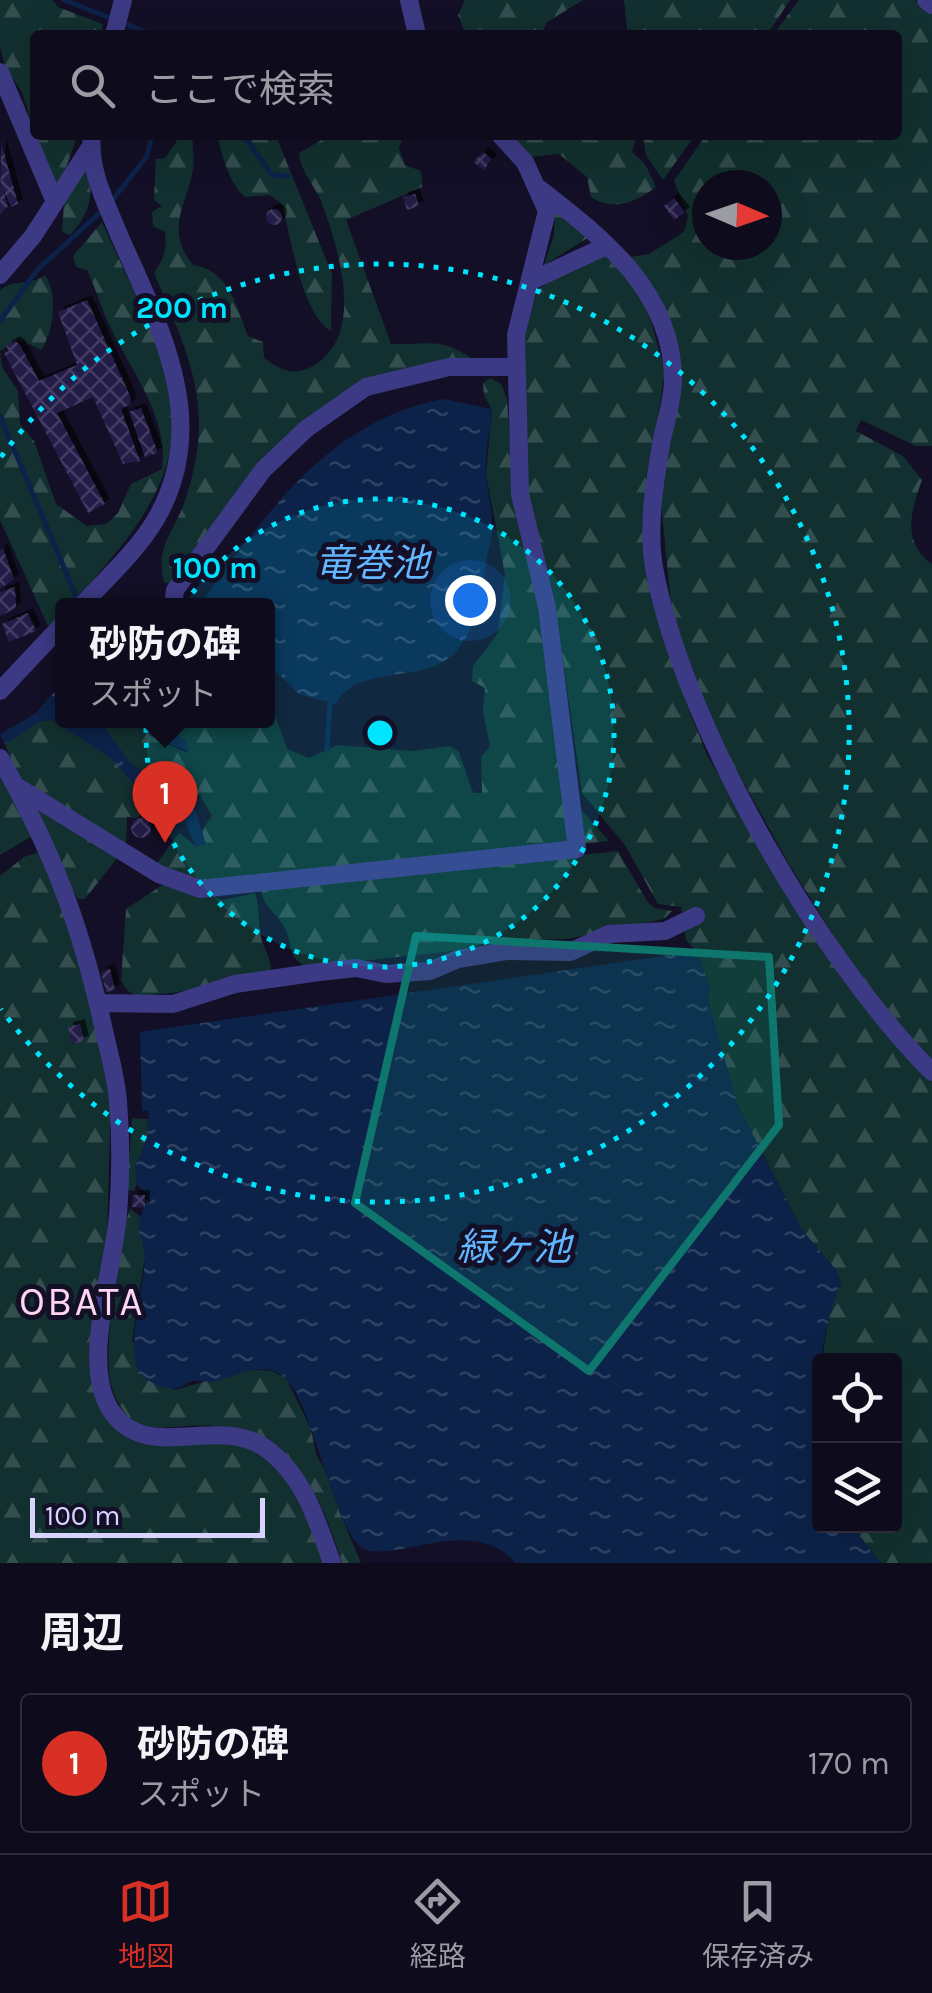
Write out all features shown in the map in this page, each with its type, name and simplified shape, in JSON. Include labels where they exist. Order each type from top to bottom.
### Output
[{"type":"street","points":[[409,0],[416,30]]},
{"type":"street","points":[[926,0],[932,5]]},
{"type":"street","points":[[115,30],[122,4]]},
{"type":"street","points":[[0,72],[55,202]]},
{"type":"street","points":[[16,786],[158,874],[200,889],[577,849],[547,607],[520,494],[516,335],[533,280],[547,211],[540,188],[525,162],[505,140]]},
{"type":"street","points":[[0,276],[55,202],[91,141]]},
{"type":"street","points":[[88,598],[155,520],[178,464],[183,428],[172,356],[100,189],[91,141]]},
{"type":"street","points":[[540,188],[628,263],[656,304],[673,379],[653,492],[654,564],[669,625],[730,777],[808,910],[896,1036],[932,1072]]},
{"type":"street","points":[[533,280],[606,246]]},
{"type":"street","points":[[174,598],[176,590],[263,470],[366,387],[448,367],[516,366]]},
{"type":"street","points":[[0,691],[55,632]]},
{"type":"street","points":[[0,758],[70,898],[118,1096],[118,1217],[101,1325],[102,1390],[110,1410],[135,1434],[151,1440],[226,1436],[262,1446],[298,1482],[332,1563]]},
{"type":"street","points":[[98,1003],[173,1004],[235,984],[319,972],[356,968],[386,974],[430,971],[458,959],[506,951],[570,952],[609,934],[664,931],[696,916]]},
{"type":"highlighted area","points":[[416,936],[769,957],[779,1125],[589,1371],[355,1203]]},
{"type":"green space","points":[[0,0],[52,0],[58,7],[103,24],[101,30],[30,30],[30,117],[0,47]]},
{"type":"green space","points":[[465,0],[583,0],[547,22],[543,30],[464,30],[458,15]]},
{"type":"green space","points":[[624,0],[790,0],[768,30],[627,30]]},
{"type":"green space","points":[[799,0],[915,0],[932,14],[932,446],[916,446],[861,420],[856,431],[903,456],[922,480],[911,525],[916,546],[932,564],[932,1062],[902,1032],[858,974],[789,864],[717,735],[687,659],[671,604],[660,494],[681,380],[630,257],[649,254],[684,232],[688,216],[674,181],[703,140],[902,140],[902,30],[777,30]]},
{"type":"green space","points":[[38,140],[76,140],[63,176],[52,190]]},
{"type":"green space","points":[[178,140],[192,140],[192,175],[179,220],[180,242],[193,265],[215,274],[230,291],[248,336],[263,342],[264,358],[293,371],[313,366],[330,352],[344,312],[335,242],[299,153],[321,140],[402,140],[399,148],[405,165],[421,171],[422,187],[346,220],[391,344],[443,345],[474,360],[432,365],[305,424],[172,585],[164,582],[163,553],[193,473],[199,427],[188,359],[154,273],[164,254],[166,238],[165,232],[153,226],[152,212],[162,206],[154,200],[156,159],[165,158]]},
{"type":"green space","points":[[219,140],[278,140],[332,274],[331,331],[321,322],[305,292],[282,204],[270,195],[245,197],[227,168]]},
{"type":"green space","points":[[513,140],[636,140],[632,152],[645,164],[656,187],[625,203],[608,204],[591,197],[587,177],[559,154],[530,157]]},
{"type":"green space","points":[[644,140],[691,140],[663,180],[646,155]]},
{"type":"green space","points":[[83,168],[90,197],[85,214],[70,235],[62,232],[64,204]]},
{"type":"green space","points":[[555,209],[591,236],[544,265],[554,235]]},
{"type":"green space","points":[[102,222],[143,310],[170,388],[173,426],[167,465],[149,506],[105,566],[74,598],[55,598],[55,620],[48,626],[0,520],[0,351],[2,367],[18,391],[20,424],[34,441],[56,504],[87,526],[106,524],[118,513],[131,484],[162,469],[160,432],[147,396],[111,329],[87,270],[76,267],[73,256]]},
{"type":"green space","points":[[604,254],[644,297],[665,371],[646,494],[654,602],[708,757],[841,978],[932,1081],[932,1563],[881,1563],[857,1533],[902,1533],[902,1353],[823,1353],[830,1309],[841,1283],[836,1270],[802,1230],[738,1106],[727,1077],[697,952],[686,940],[681,907],[658,904],[625,845],[582,793],[553,591],[526,494],[523,343],[528,313],[539,289],[566,270]]},
{"type":"green space","points":[[45,275],[52,292],[53,313],[41,350],[19,339],[0,351],[0,290]]},
{"type":"green space","points":[[490,378],[501,384],[507,399],[514,500],[539,596],[572,799],[609,841],[240,883],[186,880],[157,863],[179,833],[196,846],[205,844],[202,830],[212,816],[199,794],[186,803],[129,762],[104,728],[141,728],[187,753],[186,742],[170,728],[275,728],[275,715],[287,749],[309,758],[338,745],[412,751],[450,746],[459,752],[473,793],[482,793],[481,757],[490,746],[483,711],[485,688],[472,681],[473,666],[498,633],[505,574],[486,475],[492,410],[483,383]]},
{"type":"green space","points":[[51,719],[55,728],[65,728],[110,757],[138,788],[170,807],[172,820],[127,817],[126,844],[119,847],[17,775],[5,744],[39,721]]},
{"type":"green space","points":[[0,775],[34,835],[0,855]]},
{"type":"green space","points":[[46,808],[117,858],[85,899],[78,899],[72,889],[38,812]]},
{"type":"green space","points":[[42,851],[72,925],[111,1094],[102,1410],[117,1431],[135,1441],[174,1445],[215,1441],[236,1443],[256,1452],[290,1487],[324,1563],[0,1563],[0,876],[24,857]]},
{"type":"green space","points":[[618,851],[647,901],[654,908],[672,911],[664,919],[568,939],[515,939],[444,952],[307,967],[293,954],[286,931],[261,890]]},
{"type":"green space","points":[[167,882],[223,900],[255,893],[261,938],[271,969],[265,976],[172,993],[137,996],[129,992],[121,981],[126,909]]},
{"type":"green space","points":[[132,1118],[148,1119],[147,1138],[135,1168],[139,1177],[134,1191],[127,1190]]},
{"type":"green space","points":[[130,1209],[141,1217],[145,1256],[132,1340],[152,1382],[175,1390],[249,1369],[271,1371],[286,1378],[311,1429],[316,1454],[337,1494],[339,1511],[361,1563],[342,1563],[313,1491],[284,1454],[241,1431],[214,1426],[137,1427],[120,1405],[110,1380],[110,1319],[116,1269]]},
{"type":"water","name":"竜巻池","points":[[443,399],[492,409],[486,471],[492,534],[472,626],[455,652],[426,669],[363,681],[343,694],[336,704],[299,694],[275,671],[275,598],[205,597],[278,502],[306,474],[335,448],[403,410]]},
{"type":"water","points":[[55,691],[55,722],[39,722],[5,744],[0,734],[35,714]]},
{"type":"water","points":[[64,728],[106,729],[129,762],[195,810],[206,844],[196,846],[179,809],[138,788],[109,757]]},
{"type":"water","points":[[141,728],[170,728],[186,742],[190,752]]},
{"type":"water","name":"緑ヶ池","points":[[697,951],[710,988],[708,1000],[738,1106],[802,1230],[836,1270],[841,1283],[822,1353],[812,1353],[812,1533],[857,1533],[881,1563],[516,1563],[498,1549],[457,1540],[378,1552],[364,1549],[344,1521],[306,1416],[287,1380],[261,1369],[213,1382],[193,1381],[172,1389],[138,1373],[134,1345],[145,1256],[139,1228],[147,1193],[137,1185],[135,1168],[147,1138],[149,1111],[142,1111],[140,1032]]},
{"type":"building","points":[[1,142],[18,204],[11,207],[2,187],[8,206],[0,215]]},
{"type":"building","points":[[483,152],[492,159],[484,170],[473,162]]},
{"type":"building","points":[[415,194],[419,206],[407,210],[403,197]]},
{"type":"building","points":[[674,198],[685,212],[674,220],[664,206]]},
{"type":"building","points":[[274,209],[282,217],[274,225],[266,217]]},
{"type":"building","points":[[87,300],[130,396],[131,404],[121,409],[140,461],[123,464],[93,397],[57,413],[105,504],[88,513],[4,353],[9,351],[6,346],[15,341],[20,345],[39,381],[77,365],[58,312]]},
{"type":"building","points":[[141,408],[158,453],[145,457],[129,412]]},
{"type":"building","points":[[3,549],[14,579],[0,589],[0,550]]},
{"type":"building","points":[[15,587],[16,608],[0,616],[0,592]]},
{"type":"building","points":[[28,613],[36,631],[9,642],[2,624]]},
{"type":"building","points":[[141,818],[151,828],[141,838],[131,828]]},
{"type":"building","points":[[110,969],[115,990],[106,992],[101,972]]},
{"type":"building","points":[[80,1024],[84,1041],[72,1044],[68,1027]]},
{"type":"building","points":[[133,1195],[145,1195],[145,1208],[132,1207]]},
{"type":"waterway","points":[[64,0],[141,30]]},
{"type":"waterway","points":[[111,202],[147,156],[151,140]]},
{"type":"waterway","points":[[246,140],[272,175],[288,176]]},
{"type":"waterway","points":[[0,321],[37,270],[103,210]]},
{"type":"waterway","points":[[0,416],[76,596]]},
{"type":"waterway","points":[[327,749],[330,702]]},
{"type":"place","name":"砂防の碑","points":[[165,843]]},
{"type":"district","name":"OBATA","points":[[82,1301]]}]
